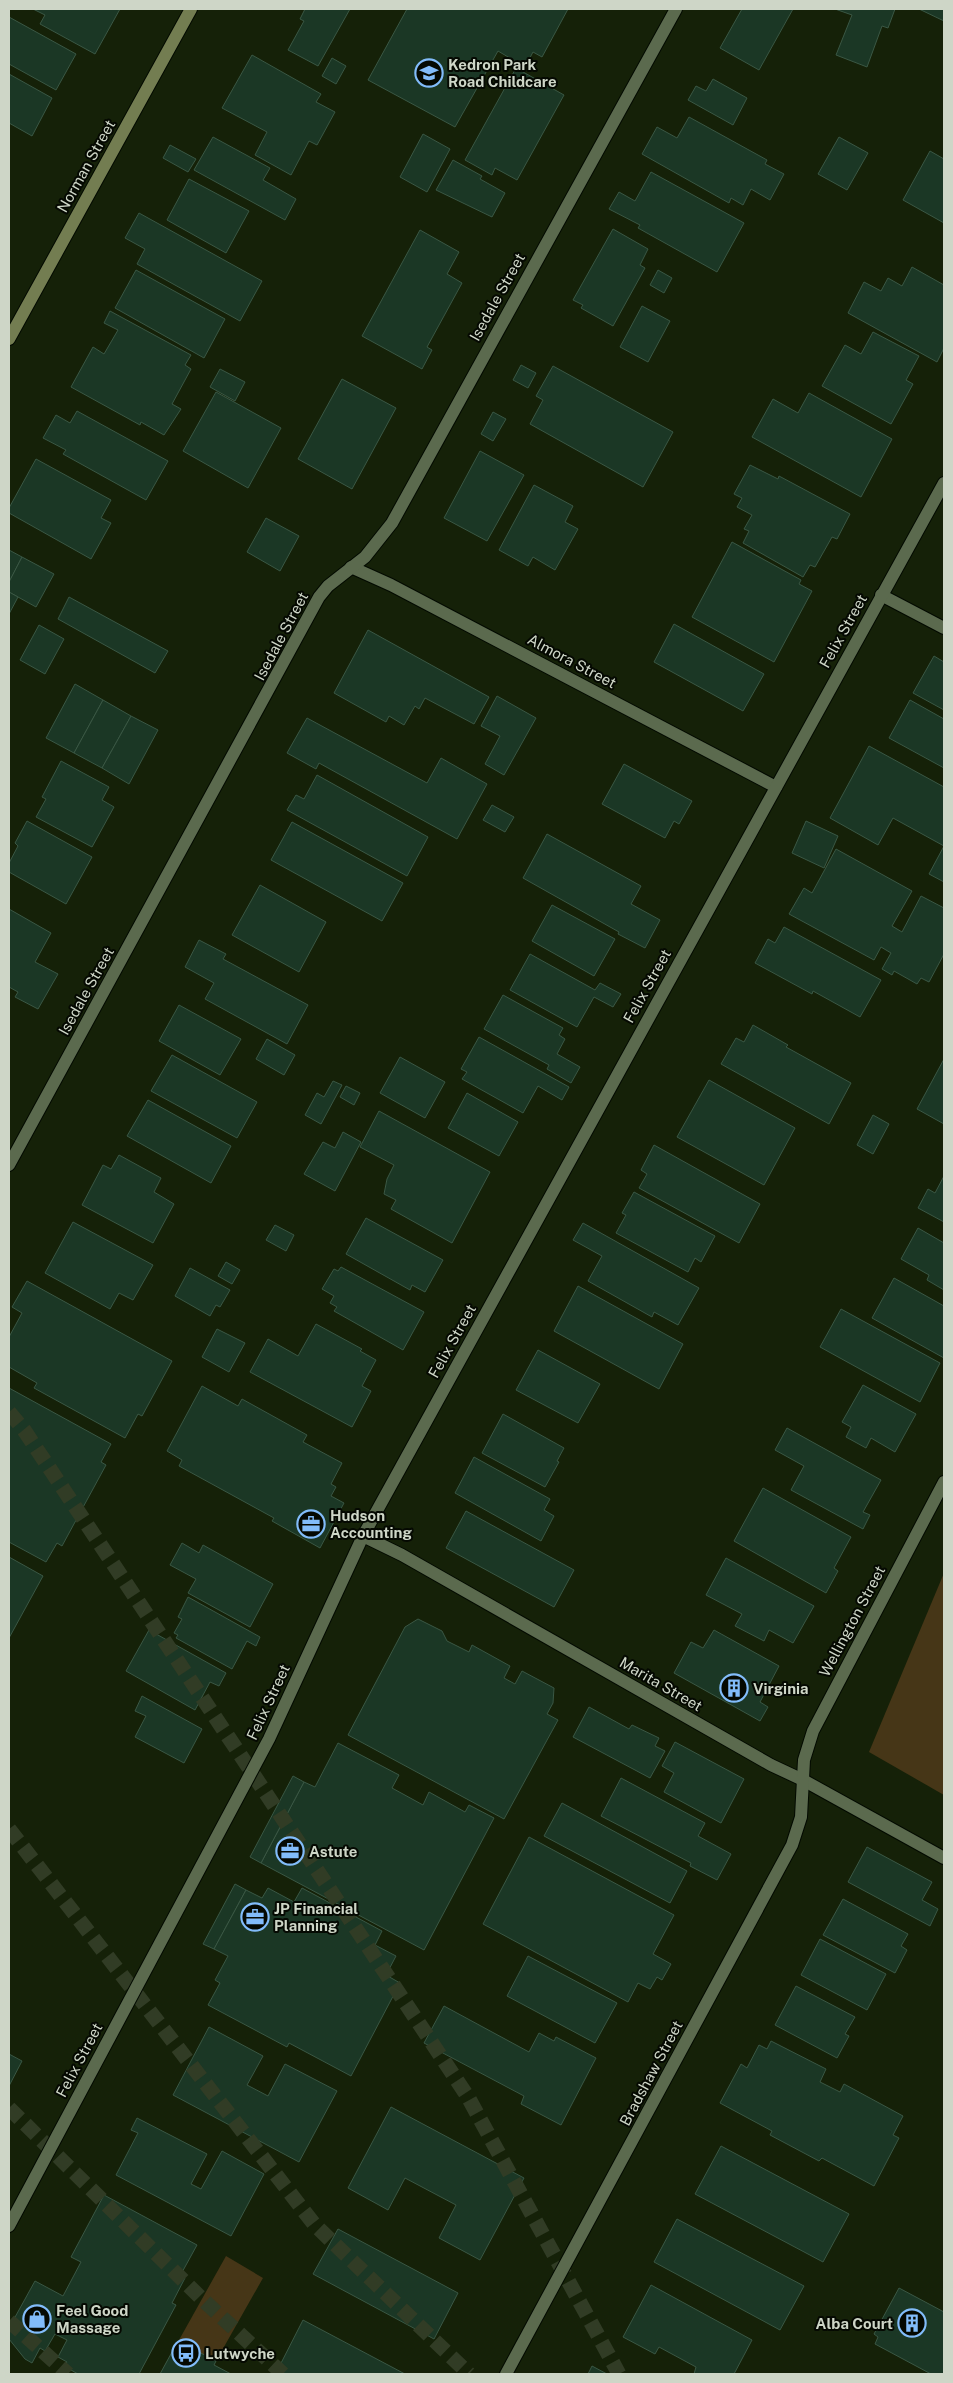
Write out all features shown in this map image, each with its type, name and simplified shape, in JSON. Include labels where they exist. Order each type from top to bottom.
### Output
[{"type":"street","name":"Norman Street","points":[[9,339],[191,9]]},
{"type":"street","name":"Isedale Street","points":[[9,1165],[319,597],[328,586],[373,548],[392,523],[676,9]]},
{"type":"street","name":"Felix Street","points":[[9,2226],[261,1754],[363,1536],[944,483]]},
{"type":"street","name":"Almora Street","points":[[351,567],[391,585],[776,787]]},
{"type":"street","points":[[882,595],[944,628]]},
{"type":"street","name":"Wellington Street","points":[[803,1780],[804,1760],[813,1731],[944,1482]]},
{"type":"street","name":"Marita Street","points":[[363,1536],[402,1555],[771,1766],[803,1780],[944,1858]]},
{"type":"street","name":"Bradshaw Street","points":[[506,2374],[792,1845],[801,1817],[803,1780]]},
{"type":"shaded area","points":[[944,1573],[944,1795],[869,1752]]},
{"type":"shaded area","points":[[226,2256],[263,2278],[216,2361],[169,2373],[171,2374],[160,2374]]},
{"type":"building","points":[[33,9],[120,9],[95,54],[40,24],[45,15]]},
{"type":"building","points":[[305,9],[350,9],[318,66],[288,50],[304,21],[300,19]]},
{"type":"building","name":"Kedron Park Road Childcare","points":[[407,9],[568,9],[542,57],[533,52],[525,67],[498,51],[455,127],[368,80]]},
{"type":"building","points":[[742,9],[793,9],[759,70],[720,48]]},
{"type":"building","points":[[835,9],[895,9],[888,28],[882,26],[867,67],[836,55],[852,15]]},
{"type":"building","points":[[919,9],[944,9],[944,21]]},
{"type":"building","points":[[9,17],[76,54],[56,90],[9,64]]},
{"type":"building","points":[[252,55],[321,94],[316,102],[335,112],[317,145],[309,141],[291,175],[255,155],[267,132],[222,108]]},
{"type":"building","points":[[332,58],[346,66],[336,84],[322,76]]},
{"type":"building","points":[[516,68],[564,95],[517,180],[495,168],[492,175],[465,160]]},
{"type":"building","points":[[9,74],[52,98],[32,136],[9,123]]},
{"type":"building","points":[[713,79],[747,98],[733,125],[688,100],[696,86],[706,91]]},
{"type":"building","points":[[689,117],[767,160],[765,164],[784,174],[770,200],[751,189],[743,205],[731,198],[729,203],[642,154],[657,127],[677,138]]},
{"type":"building","points":[[423,134],[450,149],[427,192],[400,177]]},
{"type":"building","points":[[213,137],[270,168],[263,180],[296,199],[285,220],[194,170]]},
{"type":"building","points":[[839,137],[868,153],[847,190],[818,174]]},
{"type":"building","points":[[170,145],[196,159],[188,172],[163,158]]},
{"type":"building","points":[[930,151],[944,159],[944,223],[903,200]]},
{"type":"building","points":[[453,160],[482,176],[480,179],[505,193],[492,217],[436,190]]},
{"type":"building","points":[[651,172],[744,223],[717,272],[638,228],[640,225],[609,209],[619,192],[635,201]]},
{"type":"building","points":[[189,179],[249,211],[226,253],[167,220]]},
{"type":"building","points":[[139,213],[262,281],[240,321],[137,264],[145,249],[125,238]]},
{"type":"building","points":[[613,229],[648,249],[640,265],[645,268],[613,326],[581,308],[583,305],[573,300]]},
{"type":"building","points":[[420,230],[459,252],[447,274],[462,283],[427,347],[432,350],[422,369],[362,336]]},
{"type":"building","points":[[912,267],[944,285],[944,348],[937,362],[848,313],[864,282],[881,291],[888,278],[902,286]]},
{"type":"building","points":[[136,270],[225,319],[204,358],[115,308]]},
{"type":"building","points":[[658,270],[672,278],[664,293],[650,285]]},
{"type":"building","points":[[642,306],[670,321],[648,362],[620,347]]},
{"type":"building","points":[[110,311],[191,355],[185,365],[191,369],[172,404],[181,409],[164,435],[141,422],[140,425],[71,387],[93,347],[104,354],[118,330],[104,323]]},
{"type":"building","points":[[873,332],[919,356],[906,380],[913,384],[891,424],[822,386],[845,345],[861,354]]},
{"type":"building","points":[[521,365],[536,373],[528,388],[513,380]]},
{"type":"building","points":[[553,366],[673,432],[643,487],[530,424],[543,400],[536,396]]},
{"type":"building","points":[[220,369],[245,382],[235,401],[210,387]]},
{"type":"building","points":[[342,379],[396,408],[352,489],[298,459]]},
{"type":"building","points":[[216,392],[281,428],[248,488],[183,451]]},
{"type":"building","points":[[809,393],[892,439],[861,497],[752,437],[773,399],[798,413]]},
{"type":"building","points":[[77,411],[168,461],[146,500],[63,454],[66,450],[43,438],[56,415],[70,423]]},
{"type":"building","points":[[493,412],[506,419],[493,441],[481,434]]},
{"type":"building","points":[[480,451],[524,475],[487,541],[444,518]]},
{"type":"building","points":[[36,459],[111,500],[101,518],[111,523],[91,559],[9,513],[9,508]]},
{"type":"building","points":[[750,465],[778,479],[779,476],[850,514],[837,539],[832,537],[815,567],[810,565],[803,577],[743,543],[749,531],[744,529],[752,515],[737,507],[742,498],[734,494]]},
{"type":"building","points":[[534,485],[573,506],[565,522],[578,529],[555,570],[533,557],[528,566],[499,550]]},
{"type":"building","points":[[266,518],[299,536],[280,571],[247,552]]},
{"type":"building","points":[[732,542],[801,580],[799,584],[812,591],[774,662],[692,617]]},
{"type":"building","points":[[9,550],[22,557],[9,582]]},
{"type":"building","points":[[22,557],[54,574],[36,607],[9,592],[9,582]]},
{"type":"building","points":[[9,592],[18,597],[9,614]]},
{"type":"building","points":[[69,597],[168,651],[155,673],[58,619]]},
{"type":"building","points":[[674,624],[764,674],[743,711],[654,662]]},
{"type":"building","points":[[39,625],[64,639],[45,674],[20,660]]},
{"type":"building","points":[[368,630],[489,697],[474,724],[425,698],[419,709],[415,706],[404,725],[389,716],[386,722],[334,693]]},
{"type":"building","points":[[934,656],[944,662],[944,710],[913,693]]},
{"type":"building","points":[[75,684],[103,700],[74,753],[46,738]]},
{"type":"building","points":[[497,696],[536,718],[504,775],[485,764],[500,736],[481,726]]},
{"type":"building","points":[[103,700],[131,716],[102,768],[74,753]]},
{"type":"building","points":[[910,700],[944,719],[944,768],[889,738]]},
{"type":"building","points":[[131,716],[158,730],[129,784],[102,768]]},
{"type":"building","points":[[307,718],[427,783],[441,758],[487,784],[457,839],[319,763],[316,769],[287,753]]},
{"type":"building","points":[[869,746],[944,787],[944,846],[893,818],[878,845],[830,818]]},
{"type":"building","points":[[61,761],[109,787],[102,800],[114,807],[92,847],[36,817],[46,799],[42,797]]},
{"type":"building","points":[[624,764],[692,801],[679,824],[674,821],[665,838],[602,804]]},
{"type":"building","points":[[317,775],[428,837],[407,876],[287,810],[296,795],[304,799]]},
{"type":"building","points":[[492,805],[514,817],[505,832],[483,820]]},
{"type":"building","points":[[27,821],[92,857],[66,904],[9,872],[9,863],[18,846],[15,843]]},
{"type":"building","points":[[806,821],[838,836],[824,868],[792,853]]},
{"type":"building","points":[[292,822],[403,883],[382,921],[271,860]]},
{"type":"building","points":[[547,834],[641,886],[631,904],[660,920],[645,948],[523,878]]},
{"type":"building","points":[[944,846],[944,882],[929,874]]},
{"type":"building","points":[[836,849],[912,891],[892,926],[902,932],[921,896],[944,908],[944,954],[929,982],[921,978],[917,984],[894,971],[892,975],[882,969],[891,953],[881,947],[874,960],[789,914],[804,888],[812,893]]},
{"type":"building","points":[[260,885],[326,922],[299,972],[232,935]]},
{"type":"building","points":[[552,905],[615,939],[594,976],[532,941]]},
{"type":"building","points":[[9,909],[51,933],[35,962],[58,974],[38,1009],[15,997],[18,992],[9,987]]},
{"type":"building","points":[[784,927],[881,980],[860,1017],[813,991],[812,994],[755,963],[768,939],[775,943]]},
{"type":"building","points":[[199,940],[226,954],[223,959],[308,1005],[287,1044],[205,999],[214,983],[185,967]]},
{"type":"building","points":[[530,954],[595,990],[600,983],[621,994],[613,1007],[594,997],[577,1027],[510,990]]},
{"type":"building","points":[[503,995],[563,1028],[559,1035],[565,1039],[557,1054],[580,1067],[571,1083],[547,1069],[549,1065],[484,1029]]},
{"type":"building","points":[[179,1005],[241,1039],[220,1075],[159,1041]]},
{"type":"building","points":[[753,1025],[788,1045],[786,1047],[851,1083],[829,1124],[721,1064],[736,1038],[744,1042]]},
{"type":"building","points":[[479,1037],[569,1087],[562,1100],[538,1086],[523,1113],[462,1079],[467,1072],[461,1069]]},
{"type":"building","points":[[267,1039],[295,1055],[284,1075],[256,1059]]},
{"type":"building","points":[[172,1055],[257,1102],[237,1138],[151,1091]]},
{"type":"building","points":[[400,1057],[445,1082],[425,1118],[380,1093]]},
{"type":"building","points":[[944,1059],[944,1124],[917,1109]]},
{"type":"building","points":[[709,1080],[795,1128],[764,1185],[677,1137]]},
{"type":"building","points":[[333,1081],[342,1085],[321,1124],[305,1115],[317,1093],[324,1097]]},
{"type":"building","points":[[346,1086],[360,1093],[354,1105],[340,1097]]},
{"type":"building","points":[[467,1093],[518,1122],[499,1156],[448,1128]]},
{"type":"building","points":[[148,1100],[231,1146],[211,1183],[127,1136]]},
{"type":"building","points":[[379,1111],[490,1172],[452,1243],[391,1209],[396,1200],[384,1194],[387,1179],[394,1165],[360,1147]]},
{"type":"building","points":[[873,1115],[889,1124],[873,1154],[857,1145]]},
{"type":"building","points":[[343,1132],[361,1142],[335,1191],[304,1174],[323,1142],[335,1148]]},
{"type":"building","points":[[654,1145],[760,1204],[739,1243],[639,1188],[647,1174],[641,1170]]},
{"type":"building","points":[[119,1155],[161,1178],[154,1192],[174,1204],[153,1243],[82,1205],[103,1165],[111,1169]]},
{"type":"building","points":[[944,1176],[944,1222],[918,1208],[928,1189],[935,1193]]},
{"type":"building","points":[[634,1192],[715,1236],[701,1262],[695,1258],[688,1272],[616,1233],[626,1215],[622,1213]]},
{"type":"building","points":[[366,1218],[443,1260],[425,1292],[412,1285],[410,1290],[346,1254]]},
{"type":"building","points":[[73,1222],[153,1265],[133,1300],[119,1293],[110,1309],[45,1273]]},
{"type":"building","points":[[583,1223],[699,1288],[678,1325],[654,1312],[652,1317],[588,1281],[602,1256],[573,1240]]},
{"type":"building","points":[[275,1225],[294,1235],[286,1251],[266,1240]]},
{"type":"building","points":[[918,1228],[944,1243],[944,1290],[927,1280],[929,1275],[901,1259]]},
{"type":"building","points":[[226,1262],[240,1270],[232,1284],[218,1276]]},
{"type":"building","points":[[341,1267],[424,1312],[403,1350],[334,1311],[337,1307],[330,1303],[334,1296],[322,1289],[334,1269],[338,1271]]},
{"type":"building","points":[[190,1268],[230,1290],[220,1307],[216,1305],[210,1316],[175,1296]]},
{"type":"building","points":[[894,1278],[944,1306],[944,1358],[872,1318]]},
{"type":"building","points":[[27,1281],[172,1361],[142,1416],[138,1414],[125,1438],[34,1388],[37,1383],[9,1367],[9,1337],[22,1313],[12,1307]]},
{"type":"building","points":[[578,1286],[683,1344],[659,1389],[554,1331]]},
{"type":"building","points":[[841,1309],[940,1363],[920,1402],[820,1347]]},
{"type":"building","points":[[316,1324],[362,1349],[360,1351],[376,1360],[362,1386],[371,1391],[352,1427],[250,1372],[268,1339],[298,1356]]},
{"type":"building","points":[[217,1329],[245,1343],[229,1372],[202,1357]]},
{"type":"building","points":[[538,1350],[600,1384],[578,1423],[516,1390]]},
{"type":"building","points":[[863,1385],[916,1414],[895,1452],[871,1438],[866,1448],[846,1437],[851,1427],[842,1422]]},
{"type":"building","points":[[202,1386],[238,1406],[242,1399],[307,1435],[303,1442],[342,1463],[331,1484],[336,1487],[331,1496],[344,1503],[320,1548],[272,1521],[274,1518],[179,1466],[182,1460],[167,1451]]},
{"type":"building","points":[[9,1388],[111,1444],[101,1462],[106,1465],[62,1546],[57,1543],[46,1562],[9,1542]]},
{"type":"building","points":[[503,1414],[564,1448],[557,1461],[559,1462],[545,1487],[482,1453]]},
{"type":"building","points":[[787,1428],[881,1480],[863,1512],[870,1515],[863,1529],[791,1490],[804,1466],[775,1450]]},
{"type":"building","points":[[474,1457],[550,1499],[544,1510],[554,1516],[541,1541],[455,1493]]},
{"type":"building","points":[[763,1488],[851,1537],[834,1568],[838,1571],[826,1593],[734,1541]]},
{"type":"building","points":[[466,1511],[574,1570],[554,1607],[446,1548]]},
{"type":"building","points":[[182,1543],[199,1553],[203,1545],[273,1584],[250,1627],[188,1593],[196,1579],[170,1565]]},
{"type":"building","points":[[9,1557],[43,1576],[9,1638]]},
{"type":"building","points":[[726,1558],[814,1606],[793,1643],[769,1630],[764,1641],[735,1626],[742,1614],[706,1595]]},
{"type":"building","points":[[188,1597],[260,1637],[256,1646],[247,1641],[232,1669],[176,1638],[178,1635],[174,1633],[182,1619],[178,1617]]},
{"type":"building","points":[[418,1619],[442,1631],[447,1641],[469,1652],[472,1645],[510,1666],[504,1678],[515,1684],[522,1671],[554,1688],[553,1703],[547,1714],[558,1720],[504,1819],[348,1735],[405,1627]]},
{"type":"building","points":[[149,1630],[226,1673],[219,1686],[210,1682],[195,1710],[126,1671]]},
{"type":"building","name":"Virginia","points":[[714,1630],[779,1666],[760,1702],[768,1707],[760,1721],[674,1673],[691,1642],[703,1648]]},
{"type":"building","points":[[142,1696],[202,1729],[184,1763],[135,1737],[146,1716],[135,1711]]},
{"type":"building","points":[[589,1707],[629,1729],[632,1725],[659,1738],[655,1746],[665,1751],[650,1778],[573,1737]]},
{"type":"building","points":[[675,1742],[744,1779],[721,1823],[664,1792],[674,1773],[662,1766]]},
{"type":"building","points":[[338,1743],[399,1775],[392,1788],[423,1805],[429,1792],[465,1812],[469,1805],[494,1818],[424,1950],[261,1863],[304,1782],[315,1787]]},
{"type":"building","points":[[293,1776],[304,1782],[261,1863],[250,1857]]},
{"type":"building","points":[[621,1778],[705,1823],[698,1836],[731,1854],[717,1880],[690,1866],[691,1863],[601,1816]]},
{"type":"building","points":[[562,1803],[687,1871],[670,1903],[544,1836]]},
{"type":"building","points":[[529,1837],[674,1915],[653,1954],[671,1964],[662,1980],[657,1977],[650,1989],[638,1983],[628,2002],[483,1924]]},
{"type":"building","points":[[867,1847],[932,1882],[922,1900],[938,1909],[930,1926],[848,1882]]},
{"type":"building","points":[[235,1884],[246,1890],[214,1949],[203,1944]]},
{"type":"building","points":[[268,1888],[294,1902],[302,1888],[382,1931],[375,1945],[396,1956],[386,1975],[400,1983],[351,2076],[289,2043],[287,2047],[208,2005],[220,1983],[215,1980],[228,1956],[214,1949],[246,1890],[262,1898]]},
{"type":"building","points":[[843,1899],[908,1934],[901,1946],[907,1950],[895,1973],[823,1935]]},
{"type":"building","points":[[820,1939],[886,1974],[867,2010],[801,1975]]},
{"type":"building","points":[[528,1956],[617,2003],[595,2043],[507,1996]]},
{"type":"building","points":[[796,1986],[855,2017],[845,2034],[849,2036],[837,2058],[775,2025]]},
{"type":"building","points":[[444,2006],[529,2052],[539,2033],[554,2041],[556,2037],[596,2058],[561,2125],[521,2104],[524,2096],[424,2043]]},
{"type":"building","points":[[209,2027],[263,2056],[247,2085],[268,2096],[285,2064],[337,2091],[299,2162],[173,2095]]},
{"type":"building","points":[[771,2041],[826,2069],[820,2082],[840,2092],[844,2084],[903,2116],[893,2135],[899,2138],[874,2186],[822,2158],[819,2161],[770,2135],[772,2131],[720,2103],[741,2064],[747,2068],[759,2045],[767,2049]]},
{"type":"building","points":[[9,2054],[22,2061],[9,2086]]},
{"type":"building","points":[[391,2107],[524,2178],[480,2260],[439,2238],[456,2205],[405,2178],[388,2210],[348,2188]]},
{"type":"building","points":[[137,2118],[207,2154],[191,2184],[201,2189],[222,2151],[264,2174],[231,2236],[116,2175],[138,2133],[131,2130]]},
{"type":"building","points":[[721,2146],[849,2214],[823,2262],[695,2194]]},
{"type":"building","points":[[104,2195],[197,2245],[180,2276],[185,2278],[172,2303],[176,2305],[139,2374],[78,2374],[64,2366],[67,2362],[58,2357],[67,2340],[55,2334],[45,2351],[40,2348],[32,2363],[25,2359],[9,2339],[9,2328],[35,2281],[63,2296],[81,2262],[71,2257]]},
{"type":"building","points":[[677,2219],[804,2286],[780,2330],[654,2262]]},
{"type":"building","points":[[338,2229],[458,2293],[434,2339],[313,2274]]},
{"type":"building","points":[[651,2285],[752,2340],[734,2374],[694,2374],[696,2367],[659,2347],[655,2354],[623,2337]]},
{"type":"building","name":"Alba Court","points":[[899,2288],[944,2312],[944,2374],[931,2374],[875,2344],[878,2337],[874,2334]]},
{"type":"building","points":[[303,2320],[405,2374],[283,2374],[277,2371]]},
{"type":"building","name":"Lutwyche","points":[[178,2341],[216,2361],[214,2365],[231,2374],[160,2374]]},
{"type":"building","points":[[592,2366],[607,2374],[588,2374]]},
{"type":"tunnel","points":[[9,1412],[24,1430],[468,2097],[619,2374]]},
{"type":"tunnel","points":[[9,1829],[314,2224],[469,2374]]},
{"type":"tunnel","points":[[9,2108],[202,2299],[283,2374]]},
{"type":"tunnel","points":[[9,2321],[68,2374]]},
{"type":"place","name":"Kedron Park Road Childcare","points":[[429,73]]},
{"type":"place","name":"Hudson Accounting","points":[[311,1524]]},
{"type":"place","name":"Virginia","points":[[734,1688]]},
{"type":"place","name":"Astute","points":[[290,1851]]},
{"type":"place","name":"JP Financial Planning","points":[[255,1917]]},
{"type":"place","name":"Feel Good Massage","points":[[37,2319]]},
{"type":"place","name":"Alba Court","points":[[912,2323]]},
{"type":"place","name":"Lutwyche","points":[[186,2353]]}]
